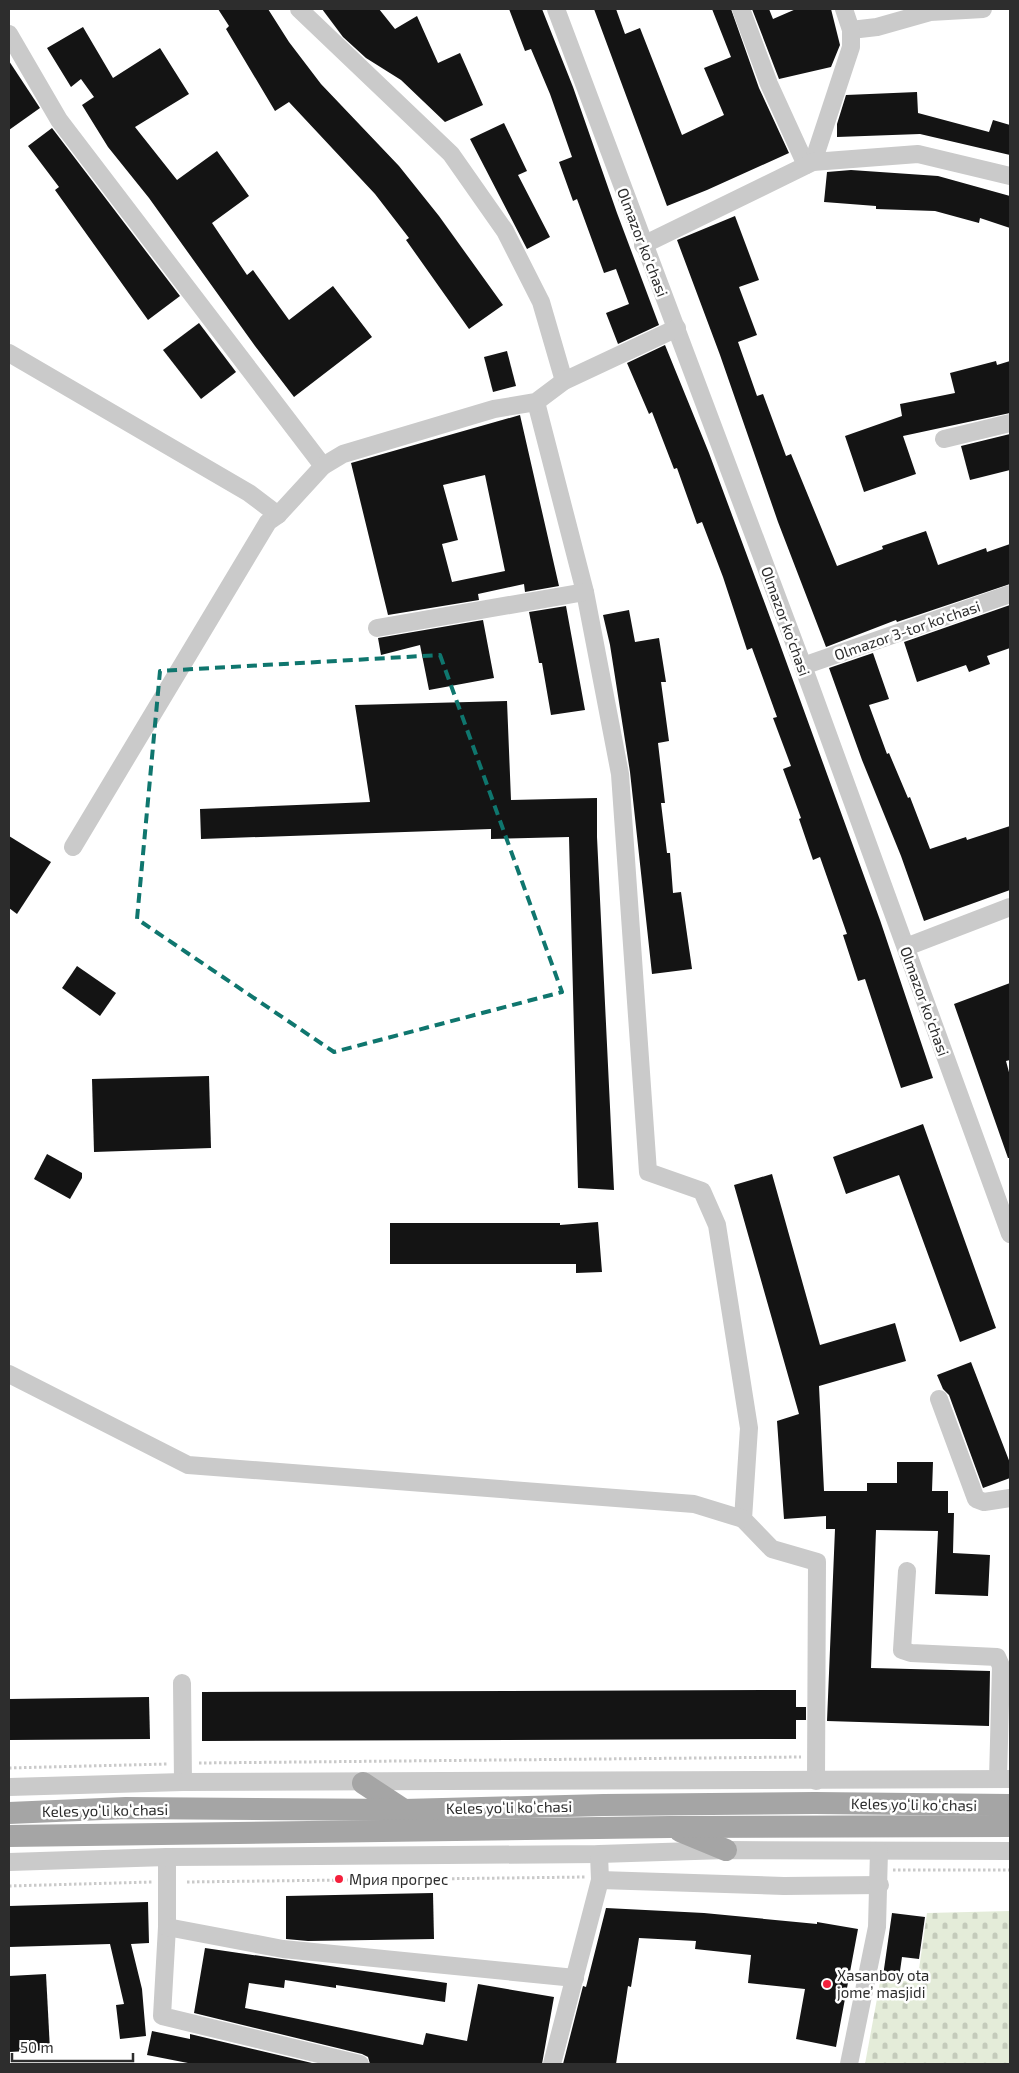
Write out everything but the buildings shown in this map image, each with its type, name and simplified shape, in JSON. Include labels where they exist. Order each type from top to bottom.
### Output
[{"type":"main road","points":[[363,1782],[404,1810]]},
{"type":"main road","name":"Keles yoʻli koʻchasi","points":[[9,1813],[126,1808],[404,1810],[604,1805],[805,1803],[1010,1805]]},
{"type":"main road","name":"Keles yoʻli koʻchasi","points":[[9,1836],[670,1827],[1010,1826]]},
{"type":"main road","points":[[670,1827],[726,1850]]},
{"type":"street","points":[[299,9],[451,154],[505,231],[541,302],[564,381]]},
{"type":"street","name":"Olmazor ko'chasi","points":[[556,9],[803,666],[1010,1234]]},
{"type":"street","points":[[741,9],[769,84],[809,163]]},
{"type":"street","points":[[809,163],[851,47],[851,30],[844,9]]},
{"type":"street","points":[[851,30],[877,27],[930,12],[983,9]]},
{"type":"street","points":[[9,34],[59,120],[323,466]]},
{"type":"street","points":[[644,245],[809,163],[918,154],[1010,176]]},
{"type":"street","points":[[73,847],[268,522],[278,515],[323,466],[343,454],[494,409],[536,402],[564,381],[677,328]]},
{"type":"street","points":[[9,353],[249,493],[278,515]]},
{"type":"street","points":[[536,402],[585,592],[620,774],[648,1172],[702,1191],[717,1226],[749,1428],[743,1519]]},
{"type":"street","points":[[944,439],[1010,423]]},
{"type":"street","points":[[377,628],[585,592]]},
{"type":"street","name":"Olmazor 3-tor ko'chasi","points":[[803,666],[1010,594]]},
{"type":"street","points":[[906,946],[1010,908]]},
{"type":"street","points":[[9,1374],[188,1465],[694,1504],[743,1519],[772,1549],[817,1562],[816,1780]]},
{"type":"street","points":[[939,1399],[976,1498],[984,1502],[1010,1498]]},
{"type":"street","points":[[907,1571],[902,1650],[911,1653],[997,1657],[1000,1666],[1004,1779]]},
{"type":"street","points":[[182,1683],[183,1782]]},
{"type":"street","name":"Keles yoʻli koʻchasi","points":[[9,1787],[183,1782],[1004,1779]]},
{"type":"street","points":[[9,1862],[167,1857],[599,1854],[726,1850],[1010,1851]]},
{"type":"street","points":[[849,2064],[877,1927],[880,1851]]},
{"type":"street","points":[[552,2064],[575,1978],[599,1854]]},
{"type":"street","points":[[167,1857],[162,2016],[360,2064]]},
{"type":"street","points":[[595,1879],[784,1886],[880,1885]]},
{"type":"street","points":[[166,1927],[283,1949],[575,1978]]},
{"type":"path","points":[[9,1768],[183,1763],[815,1757]]},
{"type":"path","points":[[187,1882],[595,1879]]},
{"type":"path","points":[[9,1886],[155,1882]]},
{"type":"highlighted area","points":[[440,655],[562,992],[334,1052],[137,919],[160,671]]},
{"type":"green space","points":[[1010,1911],[1010,2064],[865,2064],[881,1977],[917,1983],[927,1913]]},
{"type":"place","name":"Мрия прогрес","points":[[339,1879]]},
{"type":"place","name":"Xasanboy ota jome’ masjidi","points":[[827,1984]]}]
